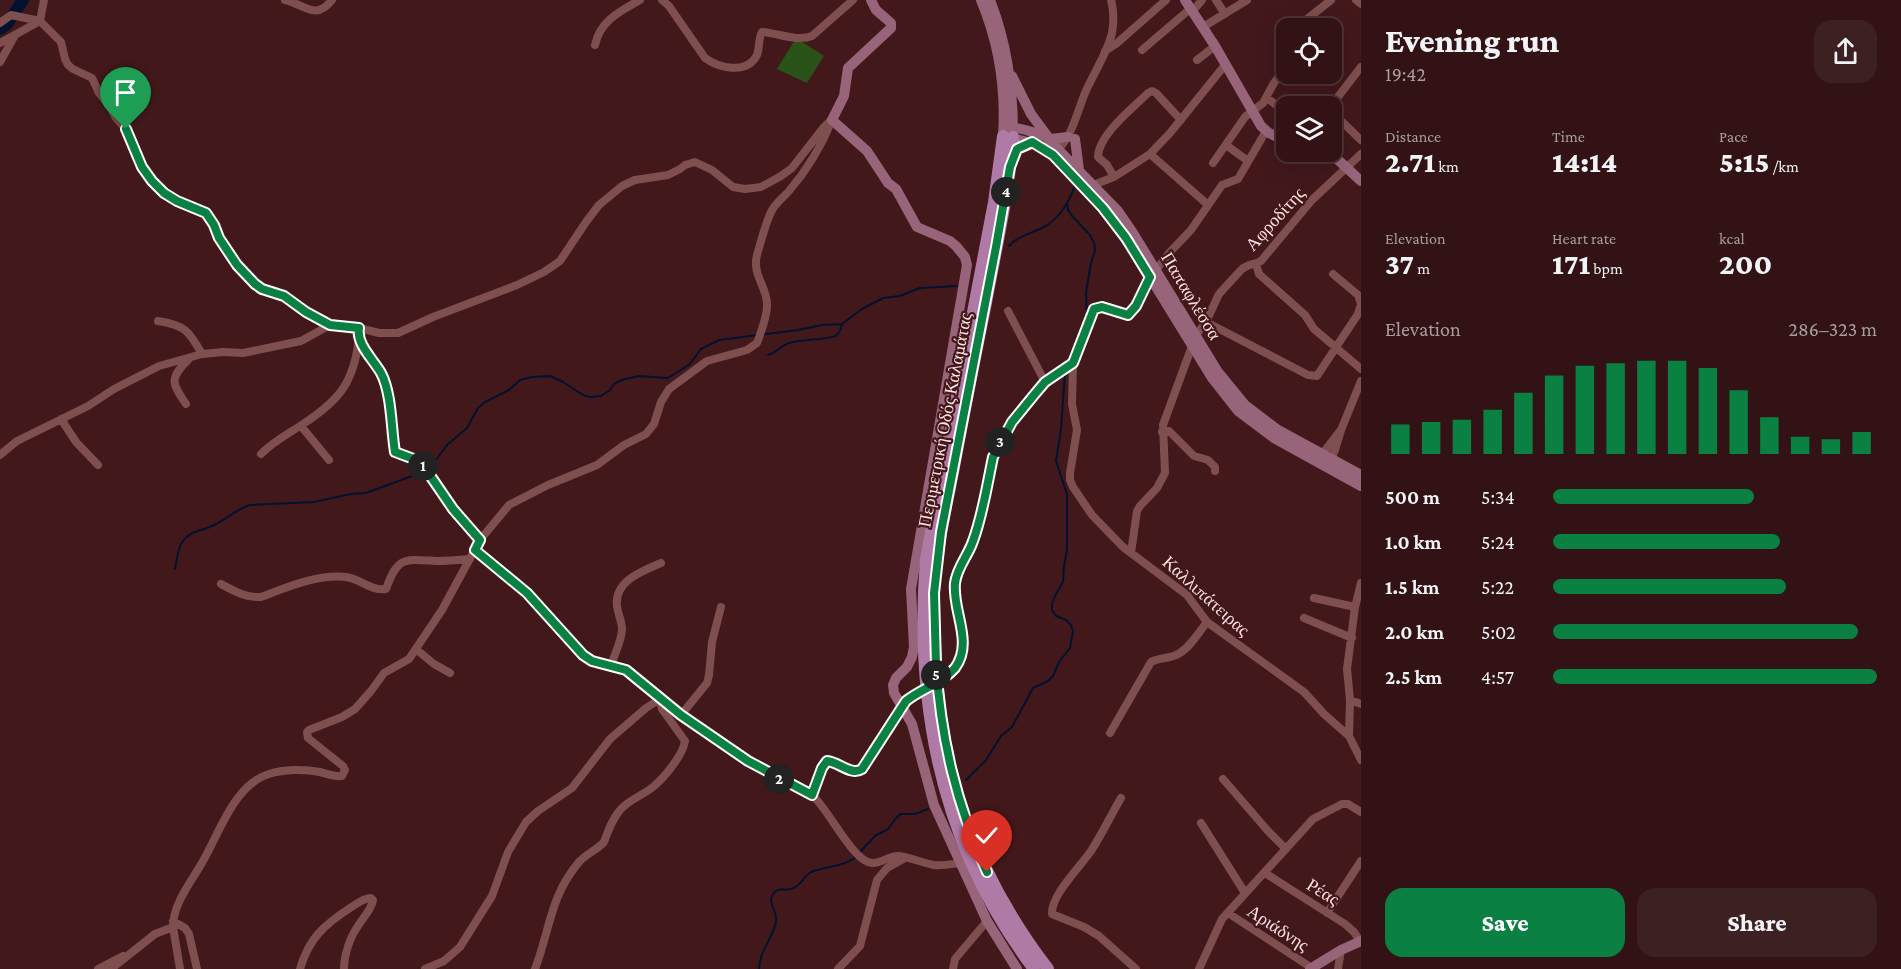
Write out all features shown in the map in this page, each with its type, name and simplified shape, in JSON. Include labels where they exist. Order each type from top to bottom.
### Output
[{"type":"main road","name":"Περιμετρική Οδός Καλαμάτας","points":[[1008,132],[1010,167],[941,532],[934,593],[936,665],[943,738],[962,810],[975,846],[1006,909],[1048,969]]},
{"type":"main road","name":"Περιμετρική Οδός Καλαμάτας","points":[[1008,132],[926,559],[923,594],[925,666],[933,740],[951,813],[965,850],[997,914],[1034,969]]},
{"type":"main road","points":[[1010,167],[1017,149],[1032,142]]},
{"type":"street","points":[[40,21],[44,0]]},
{"type":"street","points":[[285,0],[313,11],[325,9],[332,0]]},
{"type":"street","points":[[595,45],[606,22],[616,13],[640,0]]},
{"type":"street","points":[[662,0],[669,6],[705,58],[725,68],[741,67],[756,56],[762,32],[780,37],[794,36],[805,39],[812,36],[854,0]]},
{"type":"street","points":[[180,969],[173,924],[183,894],[226,815],[245,790],[267,774],[285,770],[342,776],[345,770],[343,766],[309,738],[307,732],[355,709],[372,691],[384,673],[409,659],[442,610],[480,540],[510,505],[549,485],[597,465],[624,445],[646,434],[654,424],[664,395],[701,364],[753,347],[759,335],[767,305],[765,290],[755,267],[756,257],[771,211],[812,160],[825,137],[843,99],[848,68],[891,28],[891,22],[876,10],[871,0]]},
{"type":"street","points":[[981,0],[996,47],[1008,132]]},
{"type":"street","points":[[990,0],[1009,70],[1031,114],[1050,140],[1071,138]]},
{"type":"street","points":[[1058,155],[1071,138],[1084,95],[1112,34],[1114,19],[1111,0]]},
{"type":"street","points":[[1105,51],[1166,0]]},
{"type":"street","points":[[1142,50],[1189,7],[1202,0]]},
{"type":"street","points":[[1216,0],[1225,14]]},
{"type":"street","points":[[1203,27],[1247,0]]},
{"type":"street","points":[[1307,18],[1331,0]]},
{"type":"street","points":[[1356,0],[1361,4]]},
{"type":"street","points":[[1189,7],[1215,46],[1261,126],[1276,136]]},
{"type":"street","points":[[0,23],[14,16],[40,21],[61,42],[68,65],[92,78],[99,93],[126,129],[142,167],[152,181],[164,193],[177,201],[206,213],[237,265],[255,284],[262,289],[284,296],[306,312],[330,325],[379,333],[398,333],[433,316],[517,285],[544,272],[560,261],[599,205],[622,186],[635,180],[668,174],[695,162],[712,170],[733,187],[745,189],[761,187],[792,168],[832,120]]},
{"type":"street","points":[[0,43],[40,21]]},
{"type":"street","points":[[0,62],[15,34]]},
{"type":"street","points":[[1197,60],[1215,46]]},
{"type":"street","points":[[1093,185],[1114,177],[1150,154],[1225,65]]},
{"type":"street","points":[[1339,96],[1361,67]]},
{"type":"street","name":"Περιμετρική Οδός Καλαμάτας","points":[[1008,132],[1009,70]]},
{"type":"street","points":[[1213,163],[1244,118],[1260,107],[1267,98],[1276,80]]},
{"type":"street","points":[[1114,177],[1107,165],[1098,157],[1099,151],[1114,126],[1148,93],[1152,91],[1156,93],[1181,120]]},
{"type":"street","points":[[1267,98],[1276,105]]},
{"type":"street","points":[[832,120],[867,151],[888,183],[896,189],[917,227],[950,241],[965,257],[967,265],[911,589],[912,657],[893,685],[894,693],[912,724],[934,805],[987,921],[1017,969]]},
{"type":"street","points":[[1342,122],[1361,140]]},
{"type":"street","points":[[812,795],[827,761],[837,762],[858,772],[874,753],[901,706],[955,668],[963,647],[963,636],[955,599],[958,570],[972,544],[993,457],[1012,422],[1045,382],[1073,363],[1094,309],[1102,307],[1128,315],[1136,306],[1153,274],[1191,230],[1222,184],[1238,179],[1266,131]]},
{"type":"street","name":"Παπαφλέσσα","points":[[1008,132],[1036,133],[1050,140],[1058,155],[1111,216],[1196,335],[1218,372],[1245,405],[1361,486]]},
{"type":"street","name":"Παπαφλέσσα","points":[[1008,132],[1058,155],[1079,170],[1125,221],[1192,346],[1212,378],[1238,411],[1274,438],[1361,476]]},
{"type":"street","points":[[1071,138],[1079,170]]},
{"type":"street","points":[[1226,145],[1248,161]]},
{"type":"street","points":[[1150,154],[1207,204]]},
{"type":"street","name":"Αφροδίτης","points":[[1196,335],[1206,322],[1219,294],[1245,267],[1256,264],[1266,255],[1312,200],[1361,154]]},
{"type":"street","points":[[1341,162],[1361,181]]},
{"type":"street","points":[[1256,264],[1259,274],[1305,315],[1314,329],[1361,369]]},
{"type":"street","points":[[1206,322],[1310,376],[1317,375],[1358,314],[1361,304],[1358,295],[1334,274]]},
{"type":"street","points":[[1008,311],[1045,382]]},
{"type":"street","points":[[158,321],[184,328],[192,336],[202,354]]},
{"type":"street","points":[[0,455],[17,441],[88,406],[114,389],[159,366],[202,354],[243,353],[301,341],[330,325]]},
{"type":"street","points":[[261,454],[272,442],[301,426],[339,396],[355,365],[359,328]]},
{"type":"street","points":[[359,338],[382,375],[395,452],[419,461],[427,469],[453,509],[480,540]]},
{"type":"street","points":[[1131,553],[1137,511],[1165,473],[1162,432],[1164,420],[1192,346]]},
{"type":"street","points":[[186,404],[173,381],[178,369],[189,359]]},
{"type":"street","name":"Καλλιπάτειρας","points":[[1073,363],[1072,404],[1077,430],[1070,480],[1092,515],[1114,539],[1187,595],[1207,622],[1304,692],[1349,736],[1361,760]]},
{"type":"street","points":[[1324,460],[1341,430],[1361,381]]},
{"type":"street","points":[[61,419],[76,442],[98,465]]},
{"type":"street","points":[[301,426],[329,460]]},
{"type":"street","points":[[1162,432],[1169,431],[1194,456],[1208,459],[1215,467],[1215,471]]},
{"type":"street","points":[[475,550],[527,593],[575,648],[592,661],[626,670],[681,715],[748,761],[812,795],[820,802],[854,851],[865,861],[878,863],[889,857],[945,866],[961,863]]},
{"type":"street","points":[[221,584],[241,595],[261,597],[299,583],[332,576],[355,579],[378,590],[386,589],[392,571],[404,561],[416,558],[437,561],[470,559]]},
{"type":"street","points":[[611,666],[622,633],[617,601],[619,592],[633,576],[661,563]]},
{"type":"street","points":[[1349,736],[1350,700],[1347,669],[1355,607],[1361,584]]},
{"type":"street","points":[[1314,598],[1355,607]]},
{"type":"street","points":[[681,715],[707,683],[712,642],[721,607]]},
{"type":"street","points":[[1304,618],[1352,639]]},
{"type":"street","points":[[1110,733],[1151,662],[1158,658],[1177,655],[1184,650],[1207,622]]},
{"type":"street","points":[[417,650],[450,673]]},
{"type":"street","points":[[424,969],[444,961],[460,947],[492,896],[508,852],[526,822],[572,788],[610,739],[660,699]]},
{"type":"street","points":[[536,969],[555,900],[571,873],[583,857],[604,842],[620,810],[654,786],[682,751],[685,741],[662,709],[660,699]]},
{"type":"street","points":[[1350,700],[1361,704]]},
{"type":"street","points":[[1223,779],[1286,849]]},
{"type":"street","points":[[1121,798],[1091,851],[1060,892],[1053,905],[1052,914],[1099,936],[1136,969]]},
{"type":"street","points":[[1199,969],[1218,926],[1313,819],[1339,805],[1348,804],[1361,812]]},
{"type":"street","points":[[1201,823],[1245,893]]},
{"type":"street","points":[[838,969],[860,946],[877,880],[887,868],[906,858]]},
{"type":"street","points":[[1327,913],[1361,861]]},
{"type":"street","name":"Ρέας","points":[[1264,873],[1350,927],[1360,941]]},
{"type":"street","points":[[300,969],[313,939],[328,923],[363,900],[371,898],[372,906],[351,938],[344,969]]},
{"type":"street","name":"Αριάδνης","points":[[1228,913],[1311,968]]},
{"type":"street","points":[[953,969],[955,959],[987,921]]},
{"type":"street","points":[[111,969],[155,934],[173,924]]},
{"type":"street","points":[[173,924],[187,931],[197,969]]},
{"type":"street","points":[[1311,968],[1360,941]]},
{"type":"street","points":[[1338,969],[1341,950]]},
{"type":"street","points":[[98,969],[116,958],[127,956]]},
{"type":"green space","points":[[796,38],[824,56],[807,83],[777,69]]},
{"type":"waterway","points":[[0,29],[7,24],[23,0]]},
{"type":"waterway","points":[[1009,246],[1020,237],[1053,221],[1065,206],[1074,188]]},
{"type":"waterway","points":[[1067,204],[1072,216],[1090,235],[1094,243],[1095,250],[1086,292],[1087,319]]},
{"type":"waterway","points":[[175,569],[180,547],[186,538],[250,505],[314,502],[366,493],[423,472],[433,464],[447,445],[467,428],[478,408],[509,390],[520,380],[550,376],[583,395],[601,396],[615,383],[625,379],[639,376],[668,378],[690,364],[701,349],[719,340],[842,324],[862,309],[883,298],[900,296],[920,288],[958,286]]},
{"type":"waterway","points":[[768,355],[789,343],[835,336],[842,324]]},
{"type":"waterway","points":[[1068,363],[1079,338]]},
{"type":"waterway","points":[[966,780],[986,760],[1001,736],[1012,727],[1033,688],[1053,676],[1059,662],[1070,648],[1073,631],[1071,625],[1056,616],[1052,610],[1055,596],[1063,582],[1067,549],[1067,494],[1056,461],[1065,373]]},
{"type":"waterway","points":[[860,852],[875,836],[888,829],[901,814],[915,814],[928,809]]},
{"type":"waterway","points":[[759,969],[776,921],[771,901],[775,892],[794,888],[811,872],[855,858]]},
{"type":"route","points":[[126,129],[142,167],[152,181],[164,193],[177,201],[206,213],[237,265],[255,284],[262,289],[284,296],[306,312],[330,325],[359,328],[359,338],[382,375],[387,390],[395,452],[419,461],[453,509],[480,540],[475,550],[527,593],[575,648],[592,661],[626,670],[681,715],[748,761],[812,795],[827,761],[837,762],[858,772],[874,753],[901,706],[911,696],[933,684],[945,677],[955,668],[963,647],[963,636],[955,599],[958,570],[972,544],[984,502],[993,457],[1012,422],[1045,382],[1073,363],[1094,309],[1102,307],[1128,315],[1136,306],[1150,277],[1111,216],[1053,155],[1032,142],[1017,149],[1010,167],[937,560],[934,626],[936,676],[938,698],[943,738],[962,810],[987,872]]}]
